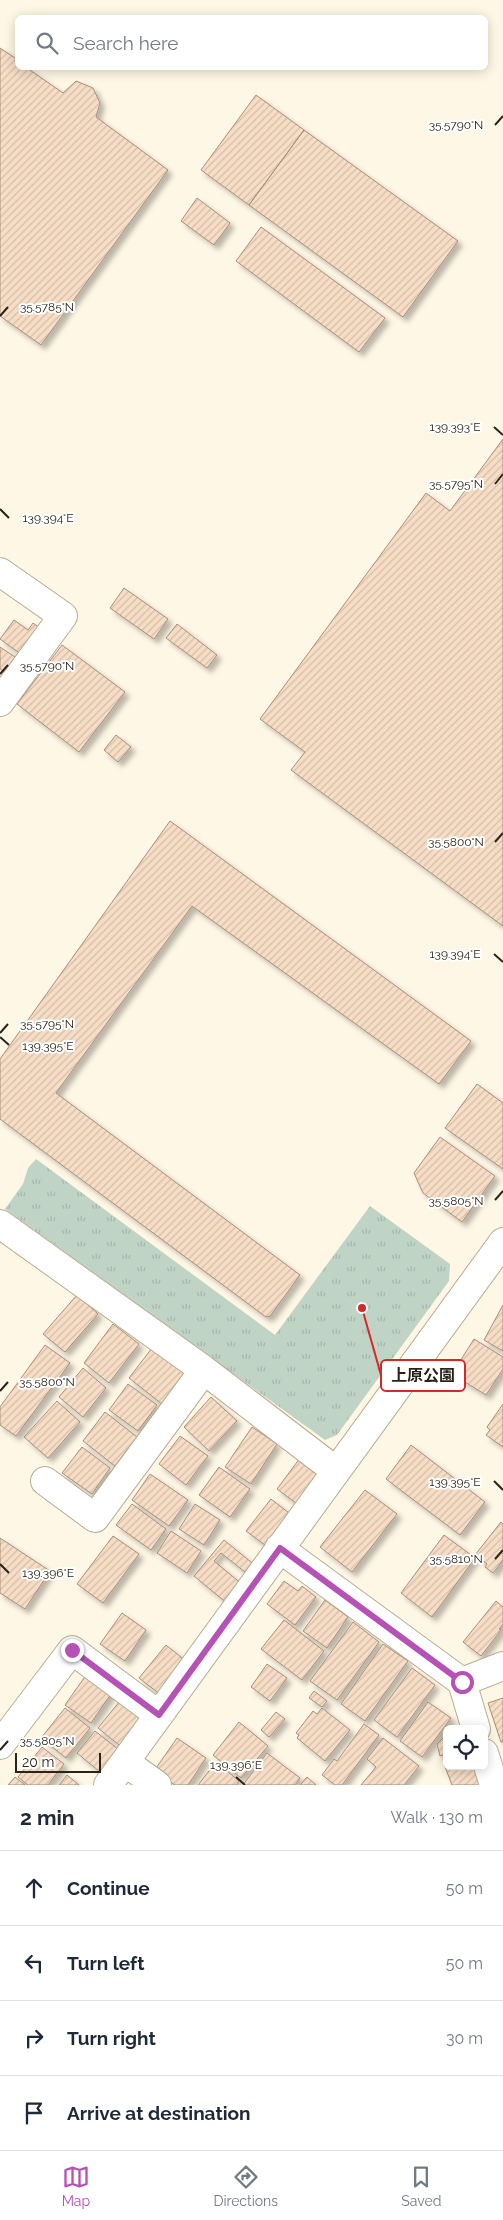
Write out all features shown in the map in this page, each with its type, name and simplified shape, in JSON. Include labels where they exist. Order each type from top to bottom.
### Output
[{"type":"street","points":[[0,572],[63,616],[0,702]]},
{"type":"street","points":[[0,1224],[204,1370],[336,1471]]},
{"type":"street","points":[[108,1785],[336,1471],[494,1269],[503,1242]]},
{"type":"street","points":[[45,1481],[95,1518],[204,1370]]},
{"type":"street","points":[[280,1548],[462,1682],[475,1725]]},
{"type":"street","points":[[0,1745],[72,1650],[159,1715]]},
{"type":"street","points":[[462,1682],[503,1666]]},
{"type":"street","points":[[125,1762],[157,1785]]},
{"type":"street","points":[[488,1766],[494,1785]]},
{"type":"green space","points":[[36,1159],[275,1335],[370,1206],[450,1264],[449,1281],[337,1435],[325,1440],[5,1209],[23,1184],[28,1168]]},
{"type":"building","points":[[0,48],[15,58],[15,70],[30,70],[63,93],[76,81],[93,88],[100,103],[96,117],[168,170],[41,345],[0,316]]},
{"type":"building","points":[[256,95],[304,130],[249,205],[201,170]]},
{"type":"building","points":[[304,130],[458,241],[403,317],[249,205]]},
{"type":"building","points":[[197,198],[230,223],[214,245],[181,221]]},
{"type":"building","points":[[261,227],[385,318],[359,352],[236,261]]},
{"type":"building","points":[[503,439],[503,926],[291,770],[305,752],[260,719],[426,493],[450,511]]},
{"type":"building","points":[[124,588],[168,619],[154,639],[110,608]]},
{"type":"building","points":[[14,620],[28,630],[33,623],[44,631],[25,657],[0,639]]},
{"type":"building","points":[[177,624],[217,655],[207,668],[166,638]]},
{"type":"building","points":[[62,645],[125,692],[79,752],[17,704]]},
{"type":"building","points":[[0,647],[18,659],[9,674],[0,669]]},
{"type":"building","points":[[116,735],[131,747],[118,762],[104,750]]},
{"type":"building","points":[[170,821],[471,1041],[439,1084],[192,906],[56,1093],[300,1275],[270,1316],[266,1317],[0,1119],[0,1059]]},
{"type":"building","points":[[477,1084],[503,1103],[503,1169],[445,1128]]},
{"type":"building","points":[[440,1137],[495,1176],[462,1222],[423,1193],[414,1173]]},
{"type":"building","points":[[77,1295],[98,1314],[65,1352],[43,1334]]},
{"type":"building","points":[[503,1305],[503,1351],[484,1340]]},
{"type":"building","points":[[113,1324],[139,1344],[109,1383],[84,1363]]},
{"type":"building","points":[[474,1339],[503,1357],[503,1369],[486,1395],[452,1374]]},
{"type":"building","points":[[45,1345],[70,1363],[16,1436],[0,1425],[0,1407]]},
{"type":"building","points":[[152,1348],[185,1374],[162,1404],[129,1378]]},
{"type":"building","points":[[83,1368],[106,1388],[83,1417],[59,1397]]},
{"type":"building","points":[[128,1384],[157,1405],[138,1431],[109,1410]]},
{"type":"building","points":[[211,1397],[237,1421],[209,1451],[184,1427]]},
{"type":"building","points":[[57,1401],[80,1422],[48,1458],[24,1437]]},
{"type":"building","points":[[503,1404],[503,1447],[486,1435],[490,1430],[487,1427]]},
{"type":"building","points":[[105,1412],[137,1437],[115,1466],[83,1441]]},
{"type":"building","points":[[252,1427],[277,1444],[251,1484],[225,1467]]},
{"type":"building","points":[[180,1436],[208,1456],[186,1485],[159,1464]]},
{"type":"building","points":[[411,1445],[485,1502],[460,1535],[386,1479]]},
{"type":"building","points":[[82,1447],[110,1468],[92,1494],[62,1473]]},
{"type":"building","points":[[300,1458],[319,1472],[296,1503],[277,1489]]},
{"type":"building","points":[[219,1467],[250,1489],[230,1517],[199,1495]]},
{"type":"building","points":[[150,1474],[188,1500],[169,1526],[132,1500]]},
{"type":"building","points":[[365,1490],[397,1514],[352,1572],[320,1547]]},
{"type":"building","points":[[271,1499],[289,1513],[265,1545],[246,1531]]},
{"type":"building","points":[[132,1504],[166,1529],[151,1550],[116,1525]]},
{"type":"building","points":[[195,1504],[220,1520],[204,1545],[179,1529]]},
{"type":"building","points":[[501,1522],[503,1524],[503,1560],[493,1573],[485,1567],[487,1564],[475,1555]]},
{"type":"building","points":[[171,1531],[201,1551],[187,1573],[157,1553]]},
{"type":"building","points":[[444,1535],[475,1558],[432,1617],[401,1593]]},
{"type":"building","points":[[113,1536],[139,1554],[103,1603],[77,1584]]},
{"type":"building","points":[[0,1538],[50,1571],[25,1609],[0,1593]]},
{"type":"building","points":[[224,1540],[257,1567],[250,1576],[221,1553],[214,1561],[243,1585],[228,1604],[194,1576]]},
{"type":"building","points":[[284,1581],[298,1591],[302,1586],[316,1597],[295,1625],[267,1604]]},
{"type":"building","points":[[325,1600],[348,1617],[327,1648],[303,1631]]},
{"type":"building","points":[[496,1601],[503,1607],[503,1624],[499,1629],[501,1630],[481,1656],[463,1642]]},
{"type":"building","points":[[122,1613],[146,1630],[125,1661],[100,1644]]},
{"type":"building","points":[[284,1620],[324,1651],[302,1680],[261,1649]]},
{"type":"building","points":[[353,1622],[379,1642],[337,1700],[310,1681]]},
{"type":"building","points":[[383,1644],[408,1661],[365,1721],[341,1704]]},
{"type":"building","points":[[166,1645],[187,1662],[161,1695],[139,1678]]},
{"type":"building","points":[[267,1664],[287,1678],[270,1701],[251,1687]]},
{"type":"building","points":[[412,1668],[435,1685],[397,1737],[374,1720]]},
{"type":"building","points":[[89,1671],[115,1688],[91,1723],[65,1705]]},
{"type":"building","points":[[314,1691],[327,1701],[322,1707],[309,1698]]},
{"type":"building","points":[[124,1696],[155,1720],[129,1753],[98,1728]]},
{"type":"building","points":[[503,1698],[503,1742],[501,1742],[488,1703]]},
{"type":"building","points":[[428,1702],[451,1718],[446,1725],[443,1725],[443,1729],[422,1757],[400,1741]]},
{"type":"building","points":[[65,1708],[90,1728],[66,1758],[41,1738]]},
{"type":"building","points":[[322,1708],[350,1730],[325,1761],[297,1738],[299,1735],[296,1733],[313,1711],[317,1714]]},
{"type":"building","points":[[276,1712],[285,1719],[269,1737],[261,1730]]},
{"type":"building","points":[[239,1722],[268,1746],[241,1778],[213,1755]]},
{"type":"building","points":[[364,1724],[379,1735],[342,1785],[335,1785],[322,1775],[334,1759],[337,1761]]},
{"type":"building","points":[[95,1731],[123,1753],[105,1776],[77,1753]]},
{"type":"building","points":[[177,1738],[206,1758],[188,1785],[175,1785],[154,1771]]},
{"type":"building","points":[[383,1738],[419,1766],[404,1785],[361,1785],[376,1767],[367,1759]]},
{"type":"building","points":[[443,1738],[443,1755],[440,1756],[437,1744]]},
{"type":"building","points":[[42,1747],[64,1764],[48,1785],[28,1785],[18,1777]]},
{"type":"building","points":[[267,1753],[300,1778],[295,1785],[243,1785]]},
{"type":"building","points":[[216,1762],[239,1781],[236,1785],[198,1785]]},
{"type":"building","points":[[446,1770],[485,1770],[489,1781],[479,1785],[452,1785]]},
{"type":"building","points":[[67,1775],[79,1785],[59,1785]]},
{"type":"building","points":[[15,1777],[25,1785],[8,1785]]},
{"type":"building","points":[[307,1777],[316,1785],[300,1785]]},
{"type":"place","name":"上原公園","points":[[362,1308]]},
{"type":"route","points":[[72,1650],[159,1715],[280,1548],[462,1682]]}]
